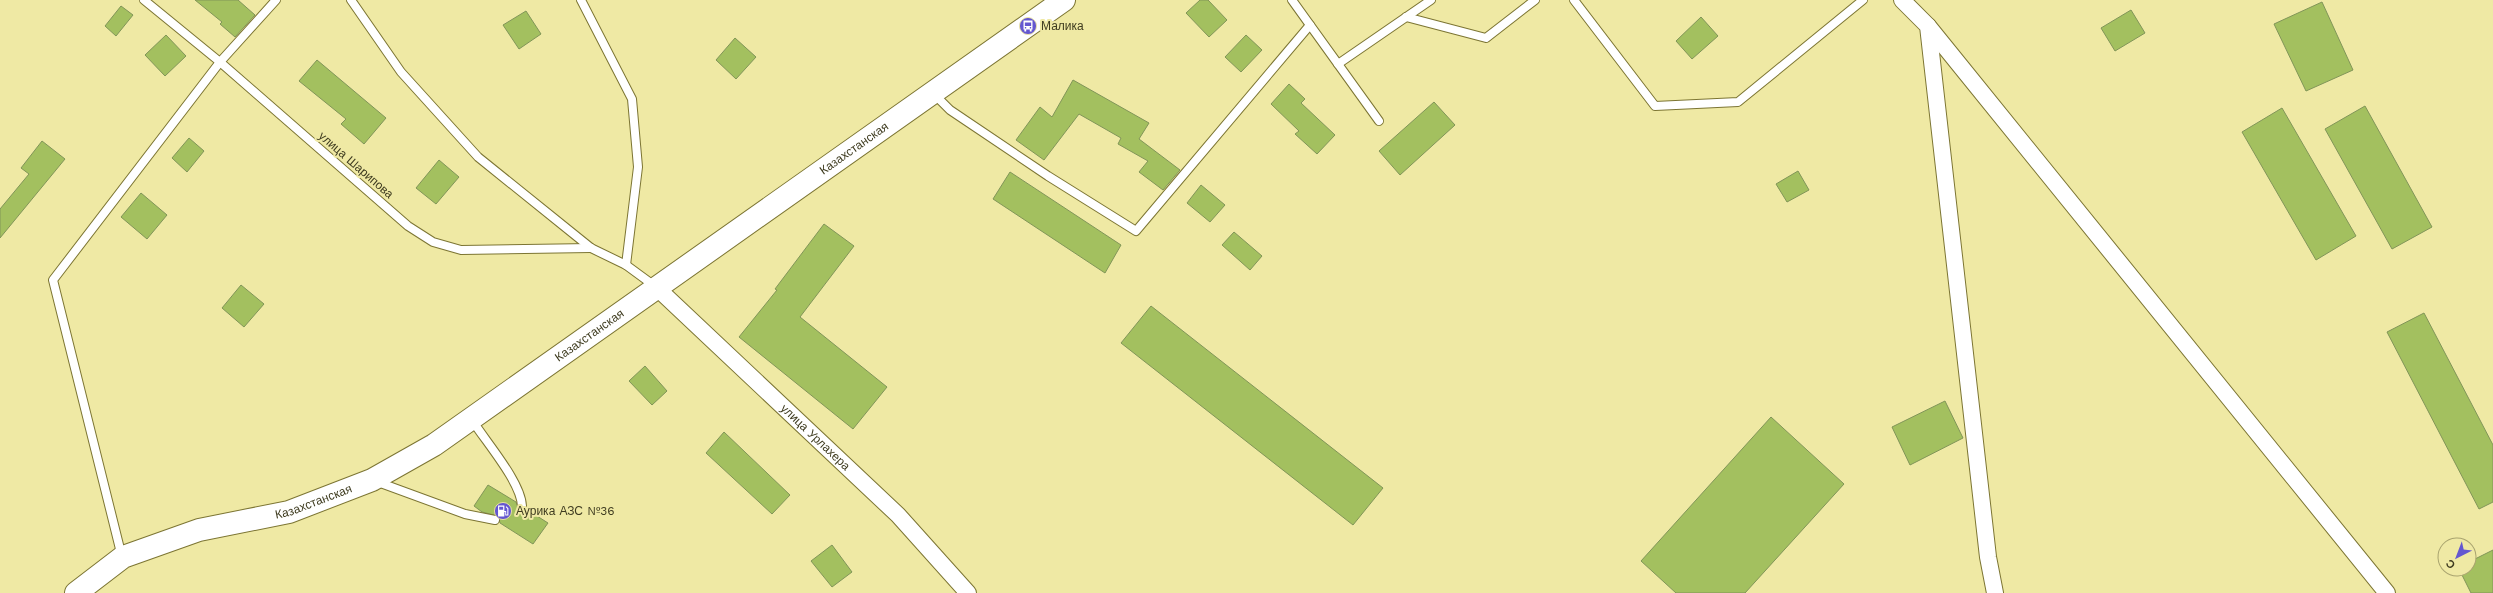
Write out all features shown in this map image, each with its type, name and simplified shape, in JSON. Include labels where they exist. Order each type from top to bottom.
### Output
[{"type":"main road","name":"Казахстанская","points":[[76,593],[123,557],[199,530],[289,512],[372,480],[434,445],[1064,0]]},
{"type":"street","points":[[1902,0],[1928,26],[2387,593]]},
{"type":"street","points":[[1928,26],[1988,557],[1995,593]]},
{"type":"street","name":"улица Урлахера","points":[[656,287],[898,515],[968,593]]},
{"type":"lane","name":"улица Шарипова","points":[[144,0],[220,62],[408,226],[433,242],[461,250],[591,248]]},
{"type":"lane","points":[[123,557],[53,280],[220,62],[276,0]]},
{"type":"lane","name":"улица Шарипова","points":[[351,0],[401,72],[478,157],[591,248],[626,265],[656,287]]},
{"type":"lane","points":[[581,0],[632,99],[638,167],[626,265]]},
{"type":"lane","points":[[1292,0],[1379,121]]},
{"type":"lane","points":[[1338,64],[1430,0]]},
{"type":"lane","points":[[1406,17],[1486,38],[1536,0]]},
{"type":"lane","points":[[1574,0],[1655,106],[1738,102],[1863,0]]},
{"type":"lane","points":[[933,92],[950,110],[1048,176],[1136,230],[1310,25]]},
{"type":"lane","points":[[471,419],[508,473],[522,498],[522,506]]},
{"type":"lane","points":[[372,480],[465,514],[494,520]]},
{"type":"building","points":[[195,0],[238,0],[255,15],[235,37],[220,24],[222,22]]},
{"type":"building","points":[[1200,0],[1208,0],[1227,20],[1209,37],[1186,13]]},
{"type":"building","points":[[2322,2],[2353,70],[2306,91],[2274,24]]},
{"type":"building","points":[[121,6],[133,15],[116,36],[105,26]]},
{"type":"building","points":[[2131,10],[2145,33],[2115,51],[2101,28]]},
{"type":"building","points":[[526,11],[541,34],[519,49],[503,25]]},
{"type":"building","points":[[1701,17],[1718,36],[1692,59],[1676,41]]},
{"type":"building","points":[[166,35],[186,56],[165,76],[145,55]]},
{"type":"building","points":[[1246,35],[1262,50],[1241,72],[1225,57]]},
{"type":"building","points":[[735,38],[756,57],[736,79],[716,60]]},
{"type":"building","points":[[317,60],[386,118],[364,144],[341,124],[346,119],[299,81]]},
{"type":"building","points":[[1073,80],[1149,123],[1139,139],[1180,170],[1163,190],[1139,172],[1148,161],[1118,144],[1121,138],[1079,114],[1044,160],[1016,140],[1040,107],[1052,117]]},
{"type":"building","points":[[1289,84],[1305,99],[1301,103],[1335,135],[1317,154],[1295,134],[1299,131],[1271,104]]},
{"type":"building","points":[[1434,102],[1455,125],[1400,175],[1379,151]]},
{"type":"building","points":[[2365,106],[2432,227],[2392,249],[2325,129]]},
{"type":"building","points":[[2282,108],[2356,236],[2316,260],[2242,132]]},
{"type":"building","points":[[189,138],[204,151],[187,172],[172,158]]},
{"type":"building","points":[[42,141],[65,159],[0,238],[0,209],[29,174],[21,168]]},
{"type":"building","points":[[439,160],[459,177],[436,204],[416,188]]},
{"type":"building","points":[[1798,171],[1809,190],[1787,202],[1776,184]]},
{"type":"building","points":[[1010,172],[1121,245],[1105,273],[993,199]]},
{"type":"building","points":[[1201,185],[1225,205],[1210,222],[1187,203]]},
{"type":"building","points":[[141,193],[167,215],[147,239],[121,217]]},
{"type":"building","points":[[824,224],[854,246],[800,317],[887,387],[853,429],[739,337],[777,290],[775,289]]},
{"type":"building","points":[[1234,232],[1262,256],[1250,270],[1222,245]]},
{"type":"building","points":[[241,285],[264,304],[244,327],[222,308]]},
{"type":"building","points":[[1151,306],[1383,488],[1353,525],[1121,343]]},
{"type":"building","points":[[2424,313],[2493,445],[2493,502],[2479,509],[2387,332]]},
{"type":"building","points":[[645,366],[667,391],[652,405],[629,381]]},
{"type":"building","points":[[1945,401],[1963,438],[1910,465],[1892,427]]},
{"type":"building","points":[[1771,417],[1844,484],[1745,593],[1676,593],[1641,561]]},
{"type":"building","points":[[724,432],[790,495],[772,514],[706,453]]},
{"type":"building","points":[[488,485],[516,502],[520,511],[526,509],[548,523],[533,544],[500,523],[498,516],[482,512],[474,506]]},
{"type":"building","points":[[832,545],[852,572],[832,587],[811,561]]},
{"type":"building","points":[[2493,550],[2493,593],[2471,593],[2463,577],[2477,577],[2477,558]]},
{"type":"place","name":"Малика","points":[[1028,26]]},
{"type":"place","name":"Аурика АЗС №36","points":[[503,511]]}]
